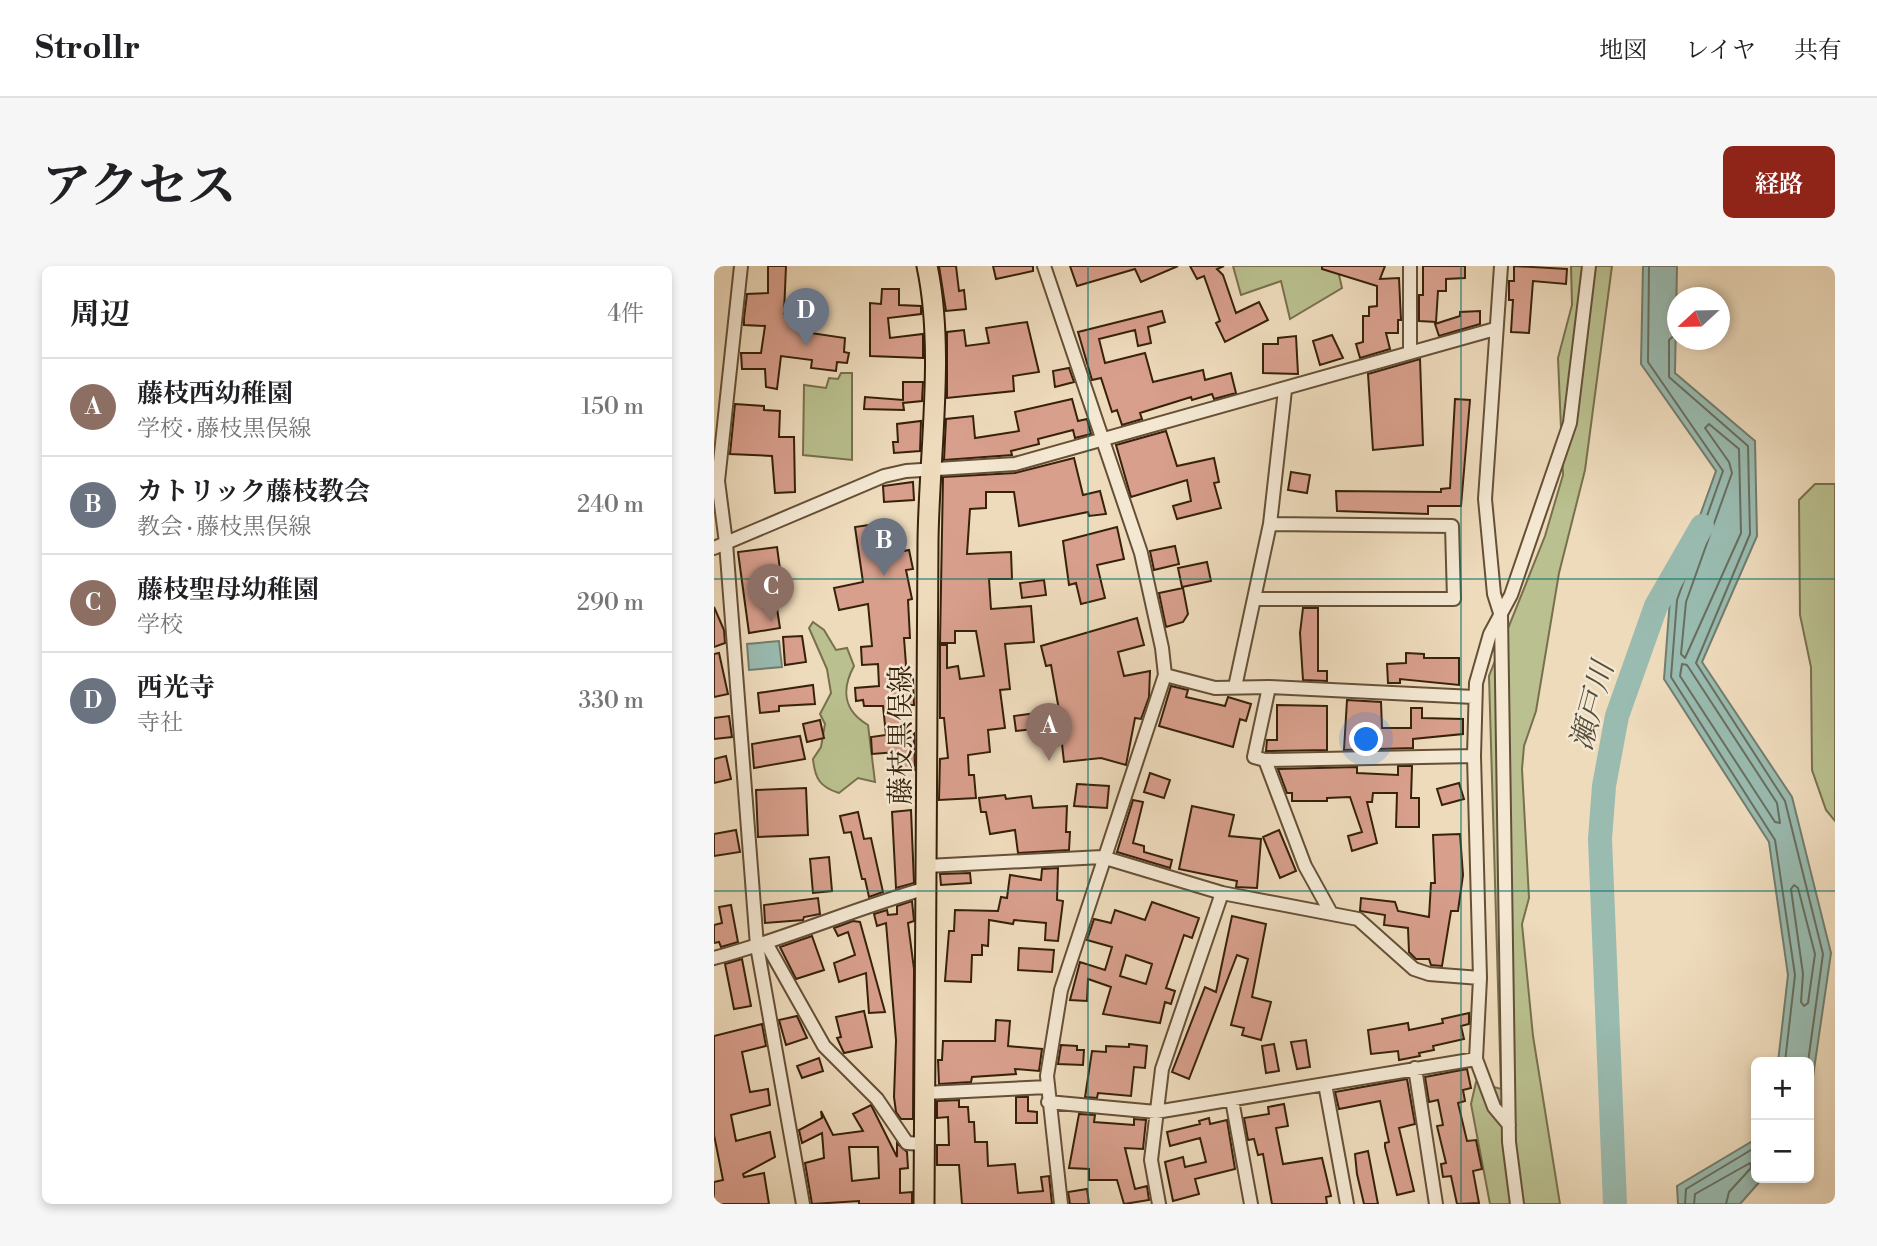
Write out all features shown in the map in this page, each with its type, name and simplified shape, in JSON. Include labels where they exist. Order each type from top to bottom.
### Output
[{"type":"main road","name":"藤枝黒俣線","points":[[924,1204],[934,388],[931,286],[927,266]]},
{"type":"street","points":[[741,266],[720,398],[720,545],[762,944],[803,1204]]},
{"type":"street","points":[[1044,266],[1141,553],[1162,648],[1165,675],[1102,857],[1061,990],[1048,1087],[1061,1204]]},
{"type":"street","points":[[1410,266],[1410,350]]},
{"type":"street","points":[[1501,266],[1494,329],[1485,499],[1494,594],[1501,617],[1509,1125],[1510,1161],[1517,1204]]},
{"type":"street","points":[[1509,1125],[1494,1107],[1476,1059],[1480,978],[1474,697],[1490,634],[1501,617],[1570,423],[1589,266]]},
{"type":"street","points":[[720,545],[856,486],[906,471],[1015,464],[1285,390],[1410,350],[1494,329]]},
{"type":"street","points":[[1235,687],[1270,524],[1285,390]]},
{"type":"street","points":[[1254,599],[1454,599],[1452,526],[1270,524]]},
{"type":"street","points":[[1165,675],[1214,688],[1269,687],[1474,697]]},
{"type":"street","points":[[1269,687],[1254,757],[1265,761],[1474,756]]},
{"type":"street","points":[[1265,761],[1305,866],[1331,914]]},
{"type":"street","points":[[927,866],[1102,857],[1223,893],[1358,919],[1414,969],[1429,974],[1480,978]]},
{"type":"street","points":[[714,958],[762,944],[867,905],[927,888]]},
{"type":"street","points":[[1159,1204],[1151,1160],[1156,1112],[1169,1043],[1223,893]]},
{"type":"street","points":[[762,944],[824,1046],[877,1098],[907,1143],[924,1144]]},
{"type":"street","points":[[1048,1102],[1156,1112],[1476,1059]]},
{"type":"street","points":[[1415,1068],[1436,1204]]},
{"type":"street","points":[[1325,1084],[1347,1204]]},
{"type":"street","points":[[925,1093],[1048,1087]]},
{"type":"street","points":[[1232,1100],[1251,1204]]},
{"type":"green space","points":[[1233,266],[1337,266],[1342,288],[1290,319],[1281,281],[1241,295]]},
{"type":"green space","points":[[1571,266],[1612,266],[1585,470],[1559,573],[1536,711],[1524,746],[1522,769],[1529,898],[1522,924],[1533,1036],[1560,1204],[1490,1204],[1471,1104],[1476,1082],[1501,1089],[1489,676],[1545,536],[1563,475],[1558,358],[1572,305]]},
{"type":"green space","points":[[841,373],[852,373],[852,460],[803,455],[804,385],[826,388],[829,378],[838,379]]},
{"type":"green space","points":[[1815,484],[1835,484],[1835,821],[1826,810],[1812,770],[1811,667],[1800,615],[1799,500]]},
{"type":"green space","points":[[813,622],[824,630],[836,650],[847,648],[854,666],[847,683],[847,699],[854,713],[868,725],[875,782],[858,778],[839,793],[823,785],[814,766],[813,759],[821,747],[825,724],[820,714],[831,693],[827,669],[809,628]]},
{"type":"water","points":[[1643,266],[1677,266],[1677,287],[1667,287],[1667,350],[1675,350],[1675,373],[1755,441],[1757,536],[1702,662],[1792,797],[1831,953],[1814,1070],[1814,1057],[1779,1057],[1788,975],[1769,842],[1664,679],[1670,599],[1716,471],[1641,364]]},
{"type":"water","points":[[779,641],[782,667],[749,670],[747,644]]},
{"type":"water","points":[[1751,1142],[1751,1183],[1759,1183],[1740,1204],[1678,1204],[1677,1186]]},
{"type":"building","points":[[768,266],[786,266],[784,314],[807,317],[804,332],[845,338],[844,352],[849,353],[847,363],[837,362],[836,371],[811,368],[812,360],[781,356],[777,389],[766,387],[765,369],[742,369],[741,353],[761,353],[765,326],[744,325],[744,318],[747,294],[768,293]]},
{"type":"building","points":[[939,266],[956,266],[959,291],[964,290],[966,309],[946,311]]},
{"type":"building","points":[[993,266],[1033,266],[1033,271],[996,279]]},
{"type":"building","points":[[1070,266],[1178,266],[1141,282],[1135,269],[1077,286]]},
{"type":"building","points":[[1190,266],[1224,266],[1217,269],[1223,275],[1236,313],[1259,302],[1268,320],[1225,342],[1216,323],[1220,321],[1204,276],[1197,279]]},
{"type":"building","points":[[1322,266],[1385,266],[1380,279],[1399,278],[1401,320],[1398,320],[1398,333],[1386,333],[1390,349],[1360,358],[1356,344],[1363,342],[1363,316],[1369,316],[1369,307],[1377,306],[1377,286],[1322,269]]},
{"type":"building","points":[[1423,266],[1465,266],[1465,278],[1446,279],[1446,291],[1438,291],[1436,322],[1419,321],[1419,295],[1423,295]]},
{"type":"building","points":[[1514,266],[1567,269],[1566,284],[1533,281],[1529,333],[1511,332],[1513,300],[1509,300],[1509,281],[1514,281]]},
{"type":"building","points":[[882,289],[899,289],[899,305],[921,306],[921,314],[888,318],[890,338],[923,334],[923,358],[870,356],[870,303],[881,304]]},
{"type":"building","points":[[1162,311],[1165,322],[1148,327],[1151,343],[1138,346],[1135,330],[1099,339],[1105,363],[1145,353],[1153,382],[1203,370],[1205,380],[1231,373],[1236,393],[1214,399],[1212,394],[1192,400],[1191,397],[1140,413],[1142,419],[1122,425],[1117,410],[1112,412],[1101,378],[1092,380],[1078,332]]},
{"type":"building","points":[[1480,311],[1480,324],[1439,336],[1435,324],[1460,316],[1460,312]]},
{"type":"building","points":[[1027,322],[1039,372],[1013,376],[1014,391],[947,398],[947,332],[964,330],[966,346],[989,343],[986,328]]},
{"type":"building","points":[[1332,335],[1343,358],[1320,365],[1313,341]]},
{"type":"building","points":[[1296,336],[1298,374],[1263,373],[1263,344],[1278,344],[1278,338]]},
{"type":"building","points":[[1420,359],[1423,445],[1373,450],[1368,374]]},
{"type":"building","points":[[1069,368],[1074,382],[1055,387],[1053,371]]},
{"type":"building","points":[[903,382],[923,382],[922,401],[903,403],[904,410],[864,409],[865,397],[903,400]]},
{"type":"building","points":[[1072,399],[1078,421],[1087,419],[1091,434],[1075,438],[1073,430],[1038,439],[1039,444],[1011,451],[1012,455],[944,460],[946,419],[973,416],[975,438],[1019,431],[1015,412]]},
{"type":"building","points":[[1455,399],[1470,400],[1461,506],[1428,506],[1428,514],[1337,511],[1336,491],[1441,492],[1441,489],[1450,488]]},
{"type":"building","points":[[735,404],[764,406],[764,410],[780,411],[779,437],[794,437],[795,492],[775,493],[772,456],[730,454]]},
{"type":"building","points":[[921,421],[920,451],[894,453],[893,442],[898,442],[897,424]]},
{"type":"building","points":[[1166,431],[1177,466],[1214,458],[1219,482],[1214,483],[1221,508],[1177,519],[1173,506],[1191,501],[1187,480],[1131,497],[1116,445]]},
{"type":"building","points":[[1074,458],[1083,495],[1100,491],[1106,514],[1089,516],[1088,512],[1019,526],[1014,492],[986,492],[986,508],[970,509],[967,554],[1011,552],[1012,579],[989,579],[991,609],[1031,606],[1034,642],[1005,644],[1010,689],[1000,690],[1005,728],[988,730],[990,752],[968,755],[969,775],[974,775],[976,798],[939,800],[940,759],[948,758],[944,718],[940,718],[940,645],[947,645],[947,668],[958,666],[960,679],[984,676],[976,631],[955,631],[955,643],[940,643],[943,477],[1015,473]]},
{"type":"building","points":[[1291,472],[1310,475],[1307,493],[1288,490]]},
{"type":"building","points":[[913,482],[914,500],[884,502],[883,486]]},
{"type":"building","points":[[883,523],[888,554],[909,550],[913,569],[906,570],[912,599],[908,600],[910,638],[904,638],[907,678],[913,678],[914,705],[901,705],[903,734],[914,733],[915,770],[899,772],[897,752],[872,754],[871,737],[886,735],[883,706],[864,706],[863,700],[856,701],[855,688],[879,686],[878,664],[862,665],[861,647],[872,646],[868,604],[839,610],[834,588],[863,582],[855,527]]},
{"type":"building","points":[[1117,527],[1124,559],[1097,565],[1105,598],[1081,604],[1076,583],[1069,585],[1063,541]]},
{"type":"building","points":[[1175,546],[1179,564],[1154,570],[1150,551]]},
{"type":"building","points":[[777,547],[780,569],[771,570],[780,628],[749,633],[738,552]]},
{"type":"building","points":[[1207,562],[1211,581],[1182,587],[1178,568]]},
{"type":"building","points":[[1044,580],[1046,595],[1022,598],[1020,583]]},
{"type":"building","points":[[1183,588],[1188,614],[1183,622],[1166,627],[1159,593]]},
{"type":"building","points":[[714,607],[724,630],[725,643],[714,647]]},
{"type":"building","points":[[1303,608],[1318,608],[1318,671],[1327,671],[1327,681],[1303,680],[1300,633]]},
{"type":"building","points":[[1137,618],[1144,645],[1118,652],[1124,676],[1150,671],[1149,697],[1141,719],[1135,718],[1126,765],[1101,758],[1064,762],[1060,726],[1016,731],[1014,716],[1059,710],[1051,665],[1046,666],[1041,646]]},
{"type":"building","points":[[802,636],[806,662],[785,665],[783,637]]},
{"type":"building","points":[[719,653],[728,694],[714,697],[714,654]]},
{"type":"building","points":[[1406,653],[1424,654],[1424,658],[1459,658],[1459,685],[1400,679],[1400,683],[1388,683],[1387,664],[1406,663]]},
{"type":"building","points":[[813,685],[815,704],[779,706],[779,711],[760,713],[758,693]]},
{"type":"building","points":[[1171,686],[1188,690],[1186,697],[1225,706],[1228,697],[1251,704],[1246,721],[1240,719],[1233,747],[1159,726]]},
{"type":"building","points":[[1347,700],[1381,702],[1382,728],[1411,728],[1411,708],[1422,708],[1422,718],[1463,719],[1463,734],[1413,739],[1413,748],[1344,750]]},
{"type":"building","points":[[1277,705],[1327,706],[1327,750],[1266,751],[1267,740],[1277,740]]},
{"type":"building","points":[[729,716],[732,737],[714,739],[714,718]]},
{"type":"building","points":[[820,720],[824,738],[807,742],[803,724]]},
{"type":"building","points":[[800,736],[805,759],[754,768],[752,744]]},
{"type":"building","points":[[726,756],[731,779],[714,783],[714,759]]},
{"type":"building","points":[[1398,766],[1412,766],[1411,798],[1419,798],[1419,827],[1396,827],[1397,793],[1373,793],[1372,802],[1367,802],[1377,843],[1352,851],[1348,836],[1362,832],[1350,797],[1327,798],[1327,801],[1292,801],[1292,793],[1287,793],[1278,769],[1357,767],[1357,773],[1398,775]]},
{"type":"building","points":[[1150,773],[1170,780],[1164,798],[1144,792]]},
{"type":"building","points":[[1459,783],[1464,799],[1442,805],[1437,789]]},
{"type":"building","points":[[1077,784],[1109,786],[1107,808],[1074,806]]},
{"type":"building","points":[[806,788],[808,835],[758,837],[756,790]]},
{"type":"building","points":[[1005,795],[1006,799],[1031,796],[1033,808],[1067,806],[1066,832],[1070,832],[1069,850],[1018,853],[1015,830],[990,834],[986,812],[981,812],[979,798]]},
{"type":"building","points":[[1133,800],[1143,802],[1133,843],[1144,846],[1144,852],[1172,860],[1170,868],[1117,852]]},
{"type":"building","points":[[1192,806],[1234,815],[1229,836],[1261,839],[1257,888],[1236,887],[1237,881],[1179,869]]},
{"type":"building","points":[[911,810],[914,883],[896,888],[892,812]]},
{"type":"building","points":[[858,812],[864,839],[871,838],[883,892],[869,897],[851,832],[844,833],[840,816]]},
{"type":"building","points":[[736,830],[740,852],[714,856],[714,834]]},
{"type":"building","points":[[1279,830],[1296,871],[1280,878],[1263,837]]},
{"type":"building","points":[[1460,834],[1463,875],[1458,911],[1451,911],[1442,966],[1431,965],[1429,959],[1416,959],[1409,952],[1408,928],[1384,925],[1385,915],[1360,911],[1361,898],[1395,902],[1398,911],[1429,917],[1431,883],[1435,883],[1433,835]]},
{"type":"building","points":[[829,857],[832,891],[813,893],[810,859]]},
{"type":"building","points":[[1058,868],[1057,900],[1063,901],[1058,941],[1045,940],[1046,923],[1014,920],[1013,924],[989,920],[988,946],[982,945],[982,955],[972,955],[971,982],[945,981],[949,931],[954,931],[955,910],[998,911],[1001,897],[1007,898],[1010,875],[1041,880],[1042,869]]},
{"type":"building","points":[[970,873],[971,883],[941,885],[940,874]]},
{"type":"building","points":[[818,898],[820,914],[804,917],[803,920],[765,923],[764,905]]},
{"type":"building","points":[[912,901],[914,921],[908,923],[914,969],[913,1119],[901,1119],[896,1112],[894,1097],[896,1040],[886,923],[877,926],[874,914],[887,910],[888,915],[897,914],[897,906]]},
{"type":"building","points":[[1152,902],[1199,918],[1192,938],[1184,935],[1166,988],[1175,991],[1171,1004],[1165,1002],[1160,1023],[1103,1014],[1111,987],[1088,979],[1087,1001],[1070,1000],[1080,962],[1105,970],[1112,947],[1087,940],[1094,919],[1111,923],[1115,910],[1145,920]],"holes":[[[1126,955],[1152,964],[1146,984],[1120,976]]]},
{"type":"building","points":[[731,905],[738,942],[721,947],[719,942],[714,943],[714,925],[722,923],[719,907]]},
{"type":"building","points":[[1232,916],[1266,924],[1252,997],[1271,1002],[1261,1040],[1242,1035],[1244,1028],[1231,1025],[1248,959],[1237,955],[1189,1079],[1172,1072],[1205,987],[1216,992]]},
{"type":"building","points":[[853,921],[860,922],[885,1012],[869,1013],[866,973],[839,982],[834,963],[855,955],[848,932],[838,936],[834,928]]},
{"type":"building","points":[[812,936],[824,970],[796,979],[780,947]]},
{"type":"building","points":[[1019,948],[1054,950],[1052,972],[1018,970]]},
{"type":"building","points":[[742,959],[751,1006],[734,1009],[725,964]]},
{"type":"building","points":[[864,1011],[872,1047],[844,1053],[837,1038],[841,1037],[836,1017]]},
{"type":"building","points":[[1469,1013],[1469,1024],[1461,1026],[1464,1039],[1433,1046],[1434,1050],[1419,1053],[1420,1056],[1399,1060],[1398,1051],[1371,1054],[1368,1030],[1408,1023],[1409,1030],[1443,1023],[1442,1019]]},
{"type":"building","points":[[797,1016],[807,1038],[786,1045],[779,1020]]},
{"type":"building","points":[[996,1020],[1010,1021],[1008,1046],[1042,1049],[1039,1071],[1015,1069],[1016,1074],[972,1077],[971,1082],[939,1084],[938,1060],[942,1060],[943,1041],[995,1041]]},
{"type":"building","points":[[762,1024],[766,1046],[742,1052],[750,1092],[768,1089],[770,1105],[731,1115],[736,1141],[770,1132],[775,1157],[743,1174],[744,1177],[764,1173],[769,1204],[714,1204],[714,1182],[723,1180],[714,1135],[714,1036]]},
{"type":"building","points":[[1306,1040],[1310,1067],[1297,1069],[1291,1042]]},
{"type":"building","points":[[1129,1044],[1147,1046],[1145,1068],[1134,1067],[1131,1096],[1098,1093],[1097,1098],[1085,1097],[1092,1051],[1106,1052],[1106,1046],[1129,1047]]},
{"type":"building","points":[[1274,1044],[1279,1071],[1266,1073],[1262,1046]]},
{"type":"building","points":[[1061,1045],[1077,1046],[1077,1050],[1084,1050],[1083,1065],[1058,1064]]},
{"type":"building","points":[[819,1058],[823,1071],[802,1078],[797,1066]]},
{"type":"building","points":[[1467,1069],[1471,1088],[1463,1090],[1465,1101],[1458,1103],[1467,1141],[1476,1140],[1482,1169],[1473,1171],[1479,1203],[1457,1204],[1451,1176],[1443,1177],[1441,1164],[1446,1163],[1437,1126],[1443,1125],[1438,1100],[1429,1102],[1425,1077]]},
{"type":"building","points":[[1407,1079],[1415,1124],[1399,1128],[1414,1191],[1397,1195],[1385,1147],[1385,1143],[1389,1142],[1380,1101],[1339,1109],[1335,1092]]},
{"type":"building","points":[[1016,1097],[1028,1097],[1028,1111],[1037,1112],[1037,1123],[1016,1123]]},
{"type":"building","points":[[959,1100],[959,1107],[968,1107],[969,1122],[974,1122],[975,1142],[987,1142],[988,1166],[1015,1164],[1018,1193],[1043,1191],[1041,1177],[1049,1176],[1052,1204],[962,1204],[959,1165],[937,1165],[937,1145],[949,1145],[948,1117],[937,1118],[937,1101]]},
{"type":"building","points":[[1284,1104],[1288,1126],[1276,1128],[1283,1164],[1322,1158],[1331,1196],[1326,1197],[1327,1204],[1272,1204],[1263,1154],[1258,1155],[1254,1139],[1248,1140],[1244,1118],[1269,1114],[1268,1107]]},
{"type":"building","points":[[871,1105],[897,1157],[897,1143],[907,1152],[908,1168],[900,1169],[900,1193],[912,1192],[912,1204],[859,1204],[859,1201],[812,1204],[805,1163],[824,1158],[822,1133],[802,1143],[799,1130],[822,1118],[821,1111],[833,1135],[863,1131],[853,1114]],"holes":[[[849,1147],[878,1147],[879,1178],[852,1181]]]},
{"type":"building","points":[[1079,1114],[1095,1115],[1094,1122],[1134,1125],[1134,1119],[1146,1120],[1143,1149],[1125,1148],[1135,1189],[1147,1186],[1149,1200],[1124,1204],[1117,1180],[1089,1180],[1089,1169],[1069,1168]]},
{"type":"building","points":[[1209,1118],[1210,1124],[1227,1120],[1235,1169],[1195,1179],[1199,1194],[1173,1201],[1165,1162],[1183,1157],[1185,1167],[1206,1162],[1200,1138],[1170,1146],[1167,1132],[1200,1124],[1199,1121]]},
{"type":"building","points":[[1368,1151],[1378,1204],[1364,1204],[1357,1174],[1355,1154]]},
{"type":"building","points":[[1087,1189],[1089,1204],[1070,1204],[1068,1192]]},
{"type":"waterway","name":"瀬戸川","points":[[1615,1204],[1600,839],[1604,786],[1617,716],[1656,606],[1702,526]]},
{"type":"place","name":"西光寺","points":[[806,346]]},
{"type":"place","name":"カトリック藤枝教会","points":[[884,576]]},
{"type":"place","name":"藤枝聖母幼稚園","points":[[771,622]]},
{"type":"place","name":"藤枝西幼稚園","points":[[1049,761]]}]
